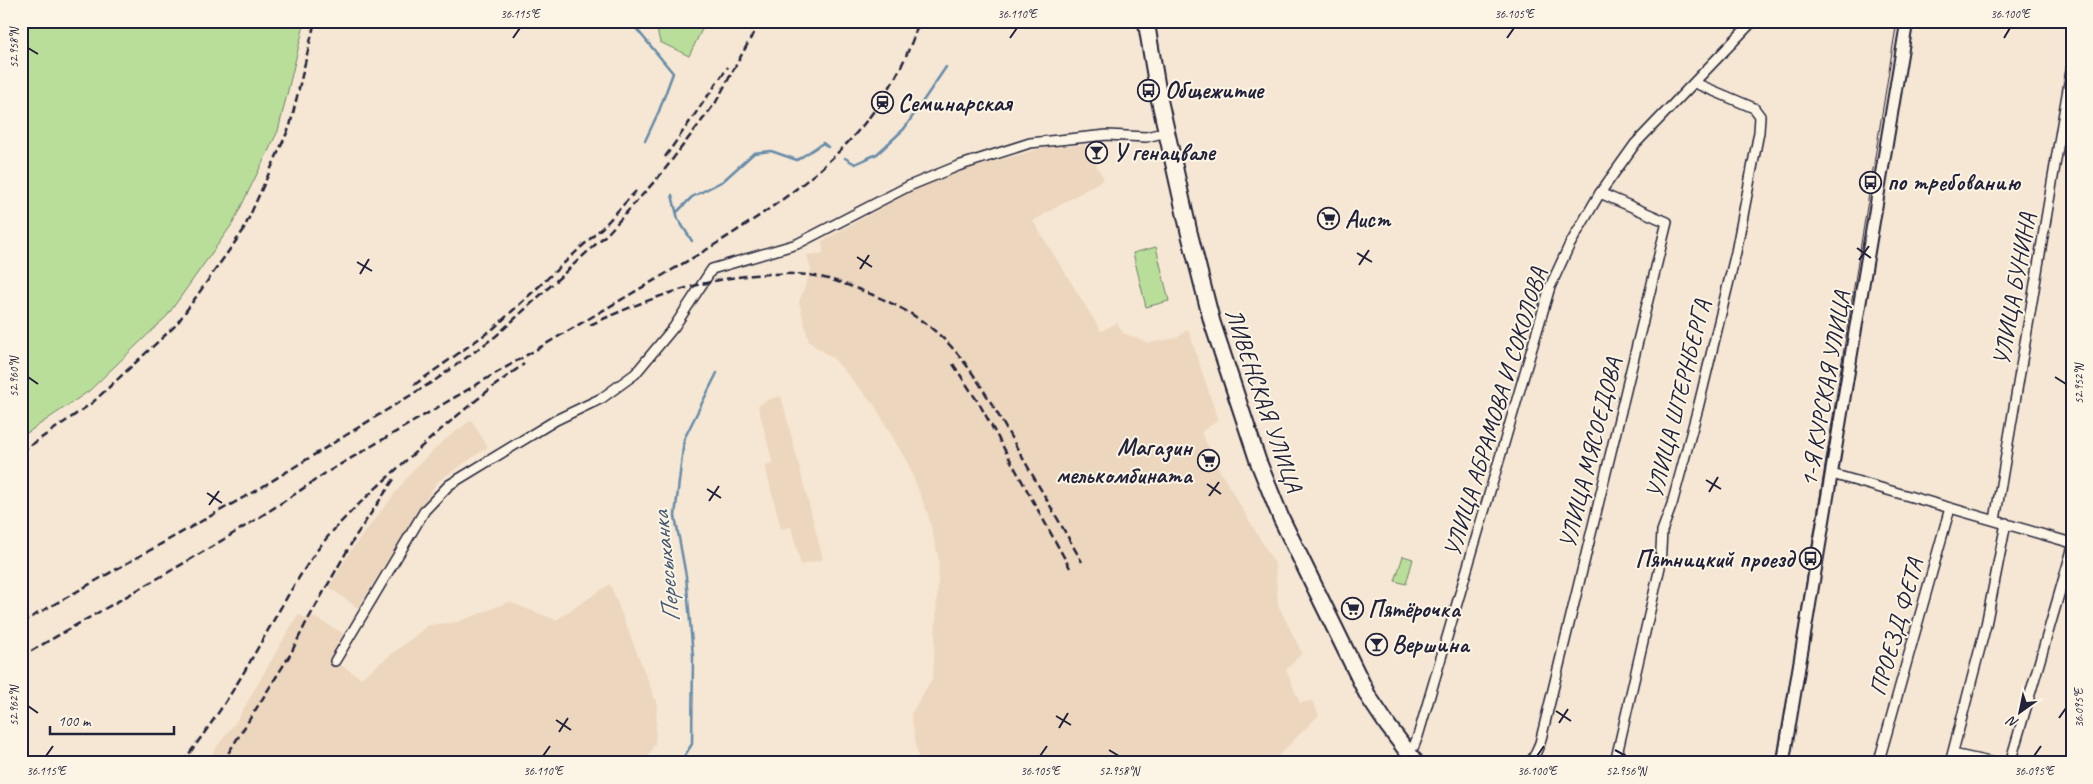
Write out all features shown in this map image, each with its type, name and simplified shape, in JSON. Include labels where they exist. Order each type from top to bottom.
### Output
[{"type":"main road","name":"ЛИВЕНСКАЯ УЛИЦА","points":[[1146,21],[1177,183],[1212,322],[1258,461],[1281,518],[1368,696],[1412,757]]},
{"type":"street","name":"УЛИЦА АБРАМОВА И СОКОЛОВА","points":[[1412,757],[1550,287],[1569,246],[1600,193],[1635,144],[1752,21]]},
{"type":"street","name":"1-Я КУРСКАЯ УЛИЦА","points":[[1783,763],[1907,21]]},
{"type":"street","name":"УЛИЦА БУНИНА","points":[[1995,520],[2072,65]]},
{"type":"street","name":"УЛИЦА ШТЕРНБЕРГА","points":[[1615,763],[1660,567],[1662,531],[1672,504],[1698,408],[1736,252],[1759,132],[1760,116],[1754,108],[1695,83]]},
{"type":"street","points":[[335,661],[434,498],[449,485],[556,420],[602,398],[635,374],[674,327],[712,269],[797,244],[909,186],[958,166],[1030,143],[1107,135],[1146,137],[1167,132]]},
{"type":"street","name":"УЛИЦА МЯСОЕДОВА","points":[[1531,763],[1540,743],[1667,222],[1600,193]]},
{"type":"street","points":[[1832,474],[2072,543]]},
{"type":"street","name":"ПРОЕЗД ФЕТА","points":[[1880,756],[1950,508]]},
{"type":"street","points":[[1994,763],[1952,758],[1986,624],[2006,523]]},
{"type":"street","points":[[2010,763],[2072,550]]},
{"type":"shaded area","points":[[1085,145],[1104,179],[1033,221],[1101,331],[1117,323],[1123,333],[1149,343],[1178,337],[1188,329],[1218,420],[1201,432],[1221,473],[1275,564],[1278,605],[1302,653],[1286,670],[1300,703],[1312,701],[1319,715],[1271,763],[919,763],[911,714],[933,677],[939,560],[928,515],[908,464],[875,406],[834,359],[809,342],[799,302],[811,270],[807,255],[823,253],[822,241],[914,190],[954,173],[1043,148]]},
{"type":"shaded area","points":[[781,396],[823,559],[801,565],[791,527],[781,529],[765,466],[773,464],[758,406],[769,399]]},
{"type":"shaded area","points":[[471,420],[488,447],[437,482],[358,608],[329,587],[351,550],[414,469],[442,442]]},
{"type":"shaded area","points":[[610,584],[657,704],[655,743],[645,763],[205,763],[237,720],[298,614],[309,620],[312,616],[343,633],[331,659],[361,678],[429,625],[458,622],[509,602],[556,620]]},
{"type":"green space","points":[[21,21],[305,21],[278,131],[233,223],[167,316],[89,391],[21,437]]},
{"type":"green space","points":[[655,21],[706,21],[689,56],[660,42]]},
{"type":"green space","points":[[1156,247],[1169,301],[1146,307],[1133,253]]},
{"type":"green space","points":[[1403,556],[1413,559],[1406,584],[1395,581]]},
{"type":"waterway","name":"Пересыханка","points":[[630,21],[673,73],[659,111],[645,141]]},
{"type":"waterway","points":[[845,158],[855,164],[877,154],[904,129],[946,67]]},
{"type":"waterway","points":[[677,212],[692,197],[723,181],[754,153],[771,151],[797,160],[823,143],[828,147]]},
{"type":"waterway","points":[[672,195],[678,219],[692,241]]},
{"type":"waterway","name":"Пересыханка","points":[[680,763],[692,744],[693,656],[686,576],[675,516],[684,439],[717,373]]},
{"type":"tram line","points":[[1777,763],[1897,21]]},
{"type":"railway","points":[[21,452],[92,403],[176,325],[243,231],[290,126],[315,21]]},
{"type":"railway","points":[[21,623],[262,487],[437,379],[496,336],[609,232],[662,173],[716,102],[760,21]]},
{"type":"railway","points":[[21,657],[213,546],[324,474],[706,250],[774,205],[806,181],[835,155],[861,127],[885,95],[904,60],[919,21]]},
{"type":"railway","points":[[665,157],[728,67]]},
{"type":"railway","points":[[414,385],[494,328],[604,226],[636,191]]},
{"type":"railway","points":[[590,325],[669,293],[723,279],[751,275],[816,276],[841,283],[886,301],[910,313],[932,328],[961,358],[995,409],[1082,562]]},
{"type":"railway","points":[[182,763],[225,703],[295,584],[332,532],[368,495],[437,433],[471,404],[524,364]]},
{"type":"railway","points":[[953,364],[980,405],[1070,568]]},
{"type":"railway","points":[[222,763],[290,655],[355,537],[394,479]]},
{"type":"place","name":"Общежитие","points":[[1149,90]]},
{"type":"place","name":"Семинарская","points":[[882,103]]},
{"type":"place","name":"У генацвале","points":[[1097,152]]},
{"type":"place","name":"по требованию","points":[[1871,182]]},
{"type":"place","name":"Аист","points":[[1329,219]]},
{"type":"place","name":"Магазин мелькомбината","points":[[1208,461]]},
{"type":"place","name":"Пятницкий проезд","points":[[1810,559]]},
{"type":"place","name":"Пятёрочка","points":[[1352,609]]},
{"type":"place","name":"Вершина","points":[[1376,644]]}]
